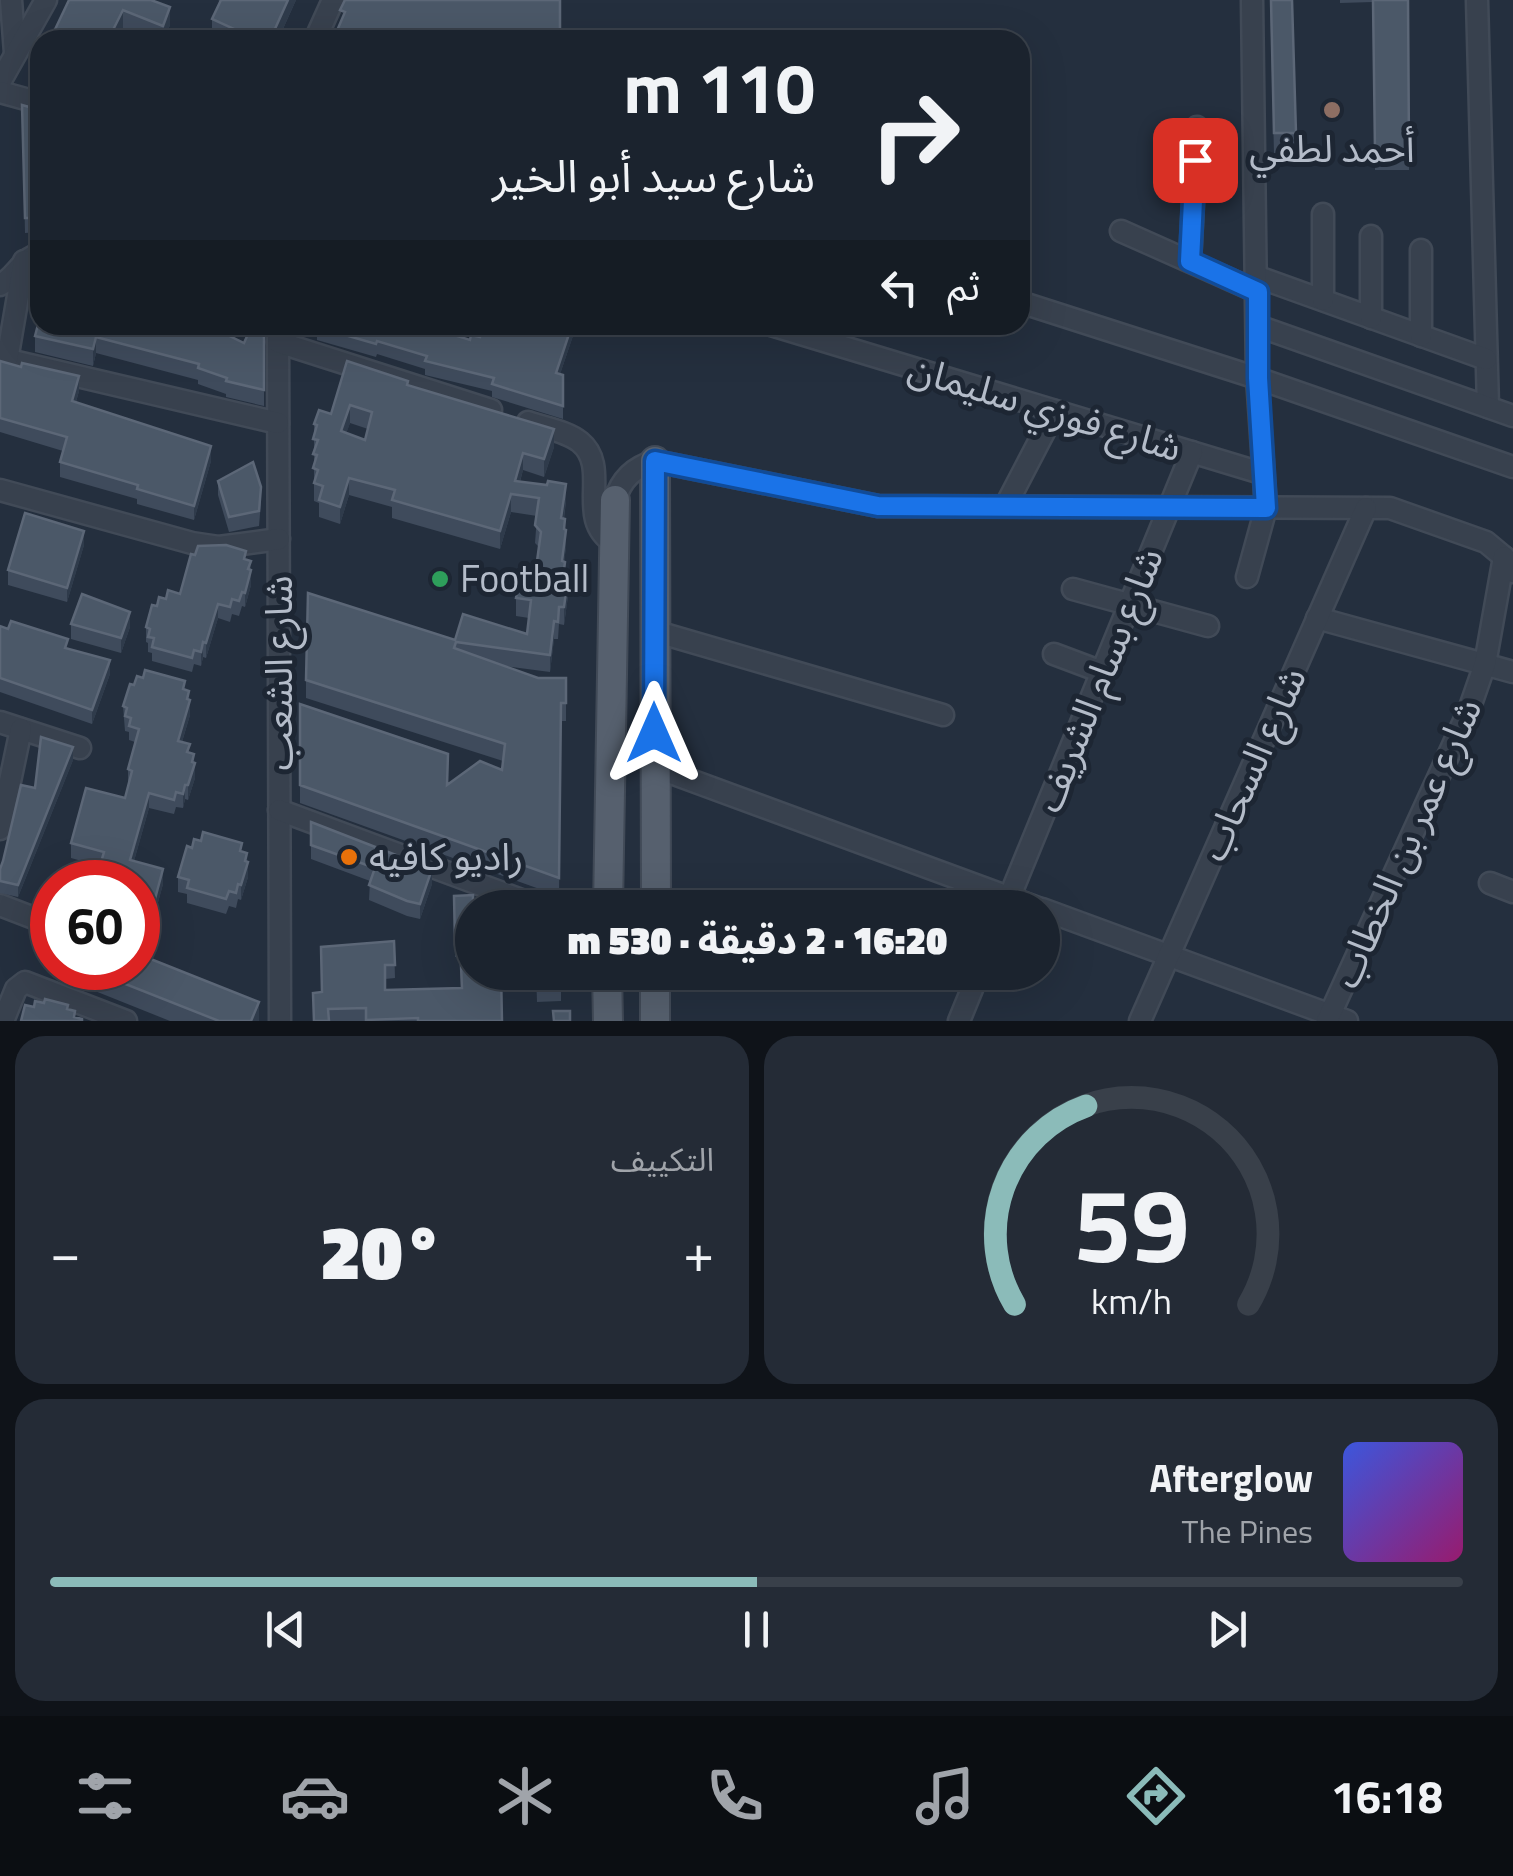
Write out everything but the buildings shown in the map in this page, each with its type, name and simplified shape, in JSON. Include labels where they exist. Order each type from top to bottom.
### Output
[{"type":"main road","points":[[655,461],[655,890]]},
{"type":"main road","points":[[603,890],[615,500]]},
{"type":"main road","points":[[607,990],[608,1021]]},
{"type":"main road","points":[[655,1021],[656,990]]},
{"type":"street","points":[[11,0],[15,53]]},
{"type":"street","points":[[0,82],[46,0]]},
{"type":"street","points":[[320,30],[333,0]]},
{"type":"street","points":[[1248,576],[1266,508],[1258,378],[1252,0]]},
{"type":"street","points":[[1477,0],[1488,407]]},
{"type":"street","points":[[0,92],[30,101]]},
{"type":"street","points":[[1190,261],[1196,127]]},
{"type":"street","points":[[1323,214],[1323,300]]},
{"type":"street","points":[[1121,231],[1190,261],[1323,300],[1486,360]]},
{"type":"street","points":[[1371,236],[1371,318]]},
{"type":"street","points":[[1420,336],[1421,250]]},
{"type":"street","points":[[0,285],[30,260]]},
{"type":"street","points":[[30,265],[3,359],[278,424]]},
{"type":"street","points":[[1030,305],[1258,378],[1513,467]]},
{"type":"street","points":[[1258,326],[1513,416]]},
{"type":"street","name":"شارع الشعب","points":[[274,1013],[280,810],[278,335]]},
{"type":"street","points":[[281,335],[576,439],[593,462],[595,522],[606,538],[614,542]]},
{"type":"street","name":"شارع فوزي سليمان","points":[[805,335],[1261,473]]},
{"type":"street","points":[[1006,505],[1055,411]]},
{"type":"street","name":"شارع بسام الشريف","points":[[1013,890],[1192,452]]},
{"type":"street","points":[[615,500],[627,476],[655,461],[878,506],[1366,508],[1404,511],[1486,542],[1509,564]]},
{"type":"street","points":[[0,490],[192,544],[219,547],[279,540]]},
{"type":"street","name":"شارع السحاب","points":[[1140,1021],[1366,508]]},
{"type":"street","name":"شارع عمر بن الخطاب","points":[[1335,1019],[1469,710],[1485,664],[1509,564]]},
{"type":"street","points":[[1074,589],[1208,626]]},
{"type":"street","points":[[1317,618],[1513,672]]},
{"type":"street","points":[[654,631],[944,715]]},
{"type":"street","points":[[1054,654],[1102,672]]},
{"type":"street","points":[[0,722],[80,748]]},
{"type":"street","points":[[0,829],[21,729]]},
{"type":"street","points":[[655,767],[977,890]]},
{"type":"street","points":[[280,810],[494,890]]},
{"type":"street","points":[[1490,883],[1513,892]]},
{"type":"street","points":[[0,905],[30,917]]},
{"type":"street","points":[[1060,915],[1335,1019]]},
{"type":"street","points":[[2,1021],[16,990],[25,982],[126,1021]]},
{"type":"street","points":[[959,1021],[972,990]]},
{"type":"place","name":"أحمد لطفي","points":[[1332,110]]},
{"type":"place","name":"Football","points":[[440,579]]},
{"type":"place","name":"راديو كافيه","points":[[349,857]]},
{"type":"route","points":[[654,733],[655,461],[878,506],[1266,508],[1261,473],[1258,292],[1190,261],[1195,160]]}]
